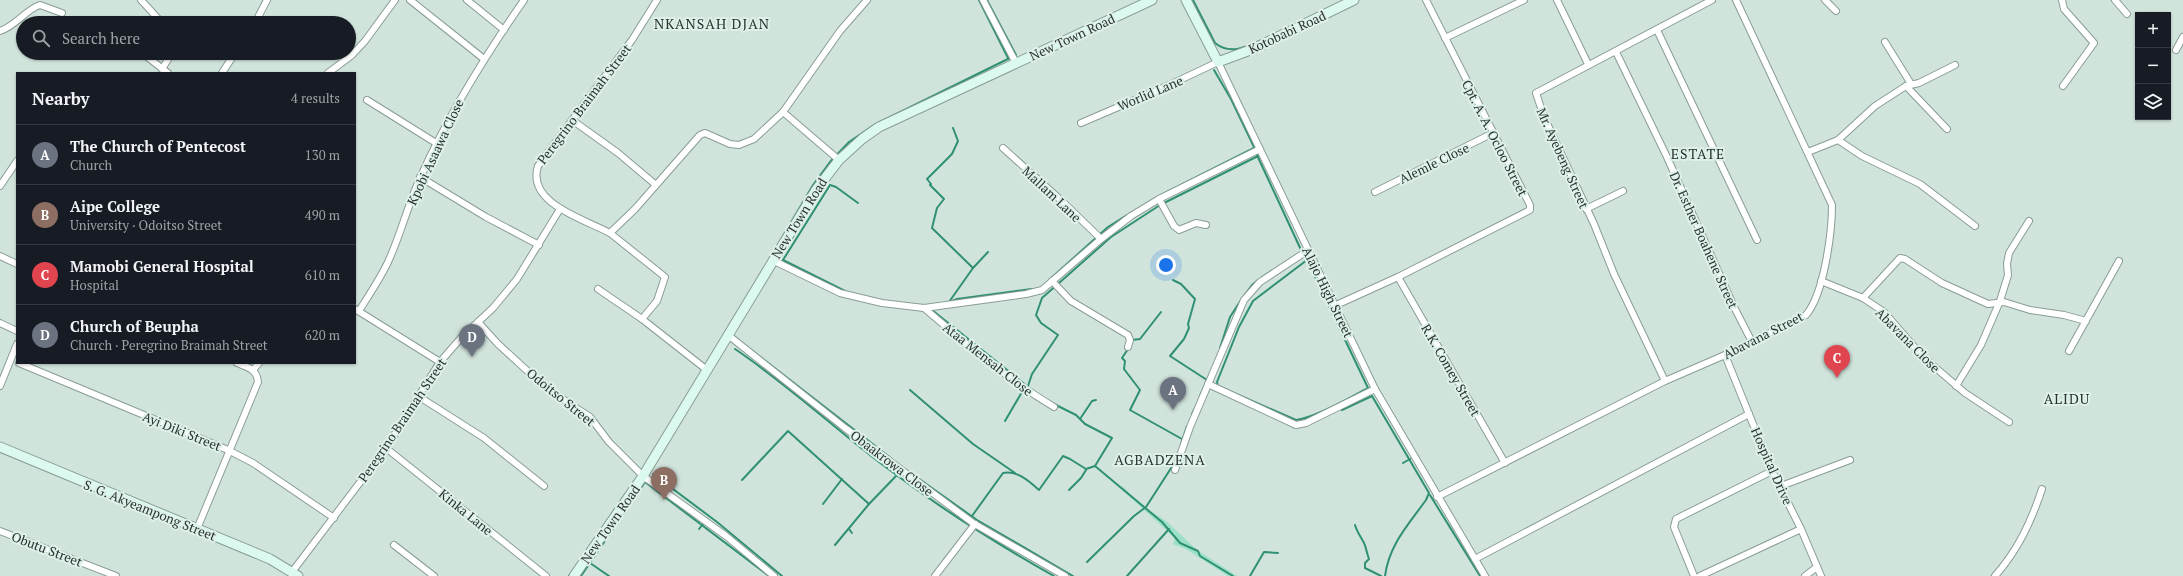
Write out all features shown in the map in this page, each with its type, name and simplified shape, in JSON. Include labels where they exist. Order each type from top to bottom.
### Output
[{"type":"street","points":[[141,0],[156,16]]},
{"type":"street","points":[[259,16],[267,0]]},
{"type":"street","points":[[356,50],[395,0]]},
{"type":"street","points":[[410,0],[484,58]]},
{"type":"street","points":[[467,0],[474,2],[504,30]]},
{"type":"street","name":"Kpobi Asaawa Close","points":[[357,310],[381,276],[389,260],[420,177],[436,144],[484,58],[524,0]]},
{"type":"street","name":"Peregrino Braimah Street","points":[[295,574],[386,448],[440,362],[509,289],[539,245],[560,209],[541,192],[535,175],[538,166],[632,40],[657,0]]},
{"type":"street","points":[[983,0],[1016,63]]},
{"type":"street","name":"New Town Road","points":[[574,576],[643,476],[772,260],[816,190],[839,160],[866,136],[879,127],[1152,0]]},
{"type":"street","name":"Alajo High Street","points":[[1186,0],[1218,62],[1307,251],[1375,389],[1437,497],[1485,576]]},
{"type":"street","name":"Kotobabi Road","points":[[1218,62],[1253,49],[1354,0]]},
{"type":"street","name":"Cpt. A. A. Ocloo Street","points":[[1334,306],[1398,277],[1530,210],[1530,205],[1492,133],[1426,0]]},
{"type":"street","points":[[1445,38],[1524,0]]},
{"type":"street","points":[[1557,0],[1588,64]]},
{"type":"street","name":"Mr. Ayebeng Street","points":[[1665,381],[1614,274],[1536,96],[1538,90],[1588,64],[1616,52],[1712,0]]},
{"type":"street","name":"Abavana Street","points":[[1437,497],[1665,381],[1752,342],[1806,314],[1812,307],[1821,281],[1832,221],[1832,205],[1736,0]]},
{"type":"street","points":[[1825,0],[1836,11]]},
{"type":"street","points":[[2062,0],[2064,9],[2094,43],[2063,86]]},
{"type":"street","points":[[2115,0],[2127,14]]},
{"type":"street","points":[[610,233],[635,209],[700,135],[705,133],[730,144],[739,145],[754,139],[783,112],[837,35],[864,1]]},
{"type":"street","points":[[23,16],[34,7],[40,5],[62,14]]},
{"type":"street","points":[[0,31],[16,21]]},
{"type":"street","points":[[1657,30],[1757,240]]},
{"type":"street","points":[[2176,50],[2183,37]]},
{"type":"street","points":[[1885,42],[1908,85],[1947,128]]},
{"type":"street","name":"Dr. Esther Boahene Street","points":[[1616,52],[1667,157],[1734,306],[1752,342]]},
{"type":"street","points":[[151,60],[167,72]]},
{"type":"street","points":[[162,68],[167,60]]},
{"type":"street","points":[[223,72],[230,60]]},
{"type":"street","points":[[329,72],[345,60]]},
{"type":"street","name":"Worlid Lane","points":[[1081,122],[1166,87],[1218,62]]},
{"type":"street","points":[[1808,152],[1838,140],[1875,106],[1908,85],[1920,83],[1955,65]]},
{"type":"street","points":[[367,100],[436,144]]},
{"type":"street","points":[[783,112],[839,160]]},
{"type":"street","points":[[572,120],[618,153],[656,185]]},
{"type":"street","name":"Alemle Close","points":[[1375,192],[1492,133]]},
{"type":"street","points":[[1838,140],[1862,156],[1920,184],[1975,226]]},
{"type":"street","name":"Mallam Lane","points":[[1003,148],[1064,203],[1101,239]]},
{"type":"street","points":[[772,260],[840,293],[882,304],[924,308],[1026,294],[1042,290],[1101,239],[1131,216],[1159,199],[1260,149]]},
{"type":"street","points":[[0,186],[16,162]]},
{"type":"street","points":[[420,177],[486,217],[539,245]]},
{"type":"street","points":[[1586,210],[1623,191]]},
{"type":"street","points":[[1159,199],[1174,226],[1179,230],[1196,223],[1206,225]]},
{"type":"street","points":[[560,209],[610,233],[664,277],[657,302],[642,319]]},
{"type":"street","points":[[1956,386],[1982,345],[2000,301],[2008,275],[2007,264],[2009,253],[2029,221]]},
{"type":"street","points":[[1175,470],[1208,384],[1240,309],[1248,295],[1260,282],[1307,251]]},
{"type":"street","points":[[0,256],[16,264]]},
{"type":"street","points":[[1863,298],[1900,258],[1905,259],[1942,283],[1988,304],[2000,301],[2030,310],[2064,315],[2086,321]]},
{"type":"street","points":[[2070,351],[2119,261]]},
{"type":"street","name":"R.K. Comey Street","points":[[1398,277],[1505,463]]},
{"type":"street","points":[[1052,281],[1072,301],[1128,336],[1130,340],[1128,347]]},
{"type":"street","name":"Abavana Close","points":[[1821,281],[1863,298],[1884,312],[1922,357],[1956,386],[2009,422]]},
{"type":"street","points":[[598,289],[642,319],[707,370]]},
{"type":"street","name":"Ataa Mensah Close","points":[[924,308],[962,341],[1030,392],[1054,407]]},
{"type":"street","points":[[357,310],[440,362]]},
{"type":"street","name":"Odoitso Street","points":[[478,322],[498,344],[546,388],[590,417],[610,442],[643,476],[726,536],[774,576]]},
{"type":"street","points":[[0,323],[16,331]]},
{"type":"street","name":"Obaakrowa Close","points":[[728,335],[845,428],[975,524],[1066,576]]},
{"type":"street","name":"Hospital Drive","points":[[1725,355],[1772,471],[1781,486],[1801,528],[1821,576]]},
{"type":"street","points":[[0,386],[16,362]]},
{"type":"street","name":"Ayi Diki Street","points":[[21,364],[228,450],[253,463],[334,518]]},
{"type":"street","points":[[239,364],[255,373]]},
{"type":"street","points":[[197,529],[228,450],[258,382],[255,373],[259,364]]},
{"type":"street","points":[[1208,384],[1296,424],[1306,423],[1375,389]]},
{"type":"street","points":[[418,396],[484,438],[544,486]]},
{"type":"street","points":[[1475,559],[1750,414]]},
{"type":"street","name":"S. G. Akyeampong Street","points":[[0,447],[270,559],[295,574]]},
{"type":"street","name":"Kinka Lane","points":[[386,448],[546,576]]},
{"type":"street","points":[[1781,486],[1850,460]]},
{"type":"street","points":[[1694,576],[1674,527],[1676,519],[1772,471]]},
{"type":"street","points":[[1995,576],[2020,544],[2034,513],[2042,489]]},
{"type":"street","points":[[935,576],[975,524]]},
{"type":"street","points":[[1700,576],[1801,528]]},
{"type":"street","name":"Obutu Street","points":[[0,531],[116,576]]},
{"type":"street","points":[[394,545],[434,576]]},
{"type":"street","points":[[1805,576],[1817,567]]},
{"type":"green space","points":[[1122,486],[1141,505],[1166,521],[1197,550],[1237,576],[1228,576],[1186,549],[1173,544],[1175,538],[1121,489]]},
{"type":"waterway","points":[[979,0],[1008,58]]},
{"type":"waterway","points":[[763,270],[813,185],[830,162],[849,142],[874,125],[1016,55],[987,0]]},
{"type":"waterway","points":[[1193,0],[1215,43],[1221,47],[1227,49],[1246,47],[1264,39]]},
{"type":"waterway","points":[[1214,70],[1231,99],[1254,147]]},
{"type":"waterway","points":[[949,302],[973,268],[932,228],[937,208],[944,199],[930,185],[931,184],[927,179],[952,154],[958,141],[953,128]]},
{"type":"waterway","points":[[1159,196],[1254,148]]},
{"type":"waterway","points":[[1256,153],[1302,252]]},
{"type":"waterway","points":[[1028,386],[1032,374],[1058,335],[1041,323],[1036,315],[1042,298],[1111,237],[1160,205],[1258,156]]},
{"type":"waterway","points":[[849,293],[783,260],[830,185],[836,187],[858,203]]},
{"type":"waterway","points":[[1049,280],[1108,227],[1127,215]]},
{"type":"waterway","points":[[973,268],[988,252]]},
{"type":"waterway","points":[[1307,260],[1368,388],[1322,412],[1296,420],[1218,386],[1217,382],[1239,327],[1253,301],[1307,260]]},
{"type":"waterway","points":[[1262,277],[1273,270]]},
{"type":"waterway","points":[[1173,280],[1181,284],[1195,299],[1188,324],[1189,328],[1184,339],[1170,356],[1207,380]]},
{"type":"waterway","points":[[1244,296],[1252,285],[1258,280]]},
{"type":"waterway","points":[[950,302],[957,299],[1032,289]]},
{"type":"waterway","points":[[1220,348],[1230,317],[1241,300]]},
{"type":"waterway","points":[[932,310],[1027,386]]},
{"type":"waterway","points":[[1132,340],[1140,339],[1161,312]]},
{"type":"waterway","points":[[735,349],[791,391],[864,451],[924,495],[988,537],[1054,576]]},
{"type":"waterway","points":[[750,349],[892,459]]},
{"type":"waterway","points":[[1128,349],[1122,358],[1125,361],[1124,369],[1140,390],[1130,410],[1182,439]]},
{"type":"waterway","points":[[1006,378],[1022,392],[1029,394]]},
{"type":"waterway","points":[[1200,396],[1204,387]]},
{"type":"waterway","points":[[910,390],[973,444],[1015,473]]},
{"type":"waterway","points":[[1005,421],[1022,392]]},
{"type":"waterway","points":[[1342,410],[1372,396],[1429,493],[1426,500],[1395,545],[1387,565],[1385,576]]},
{"type":"waterway","points":[[1080,419],[1092,401],[1096,400]]},
{"type":"waterway","points":[[972,516],[1003,473],[1008,472],[1018,475],[1039,490],[1063,456],[1086,469],[1095,466],[1112,438],[1085,424],[1076,415],[1054,404]]},
{"type":"waterway","points":[[1192,414],[1196,406]]},
{"type":"waterway","points":[[1181,444],[1187,426]]},
{"type":"waterway","points":[[742,480],[788,431],[869,504],[835,545]]},
{"type":"waterway","points":[[1403,463],[1410,459]]},
{"type":"waterway","points":[[1087,562],[1134,516],[1146,507],[1175,462]]},
{"type":"waterway","points":[[1095,466],[1162,522],[1180,543],[1198,551],[1200,556],[1233,576]]},
{"type":"waterway","points":[[1069,490],[1081,478],[1086,470]]},
{"type":"waterway","points":[[908,471],[977,520],[1073,576]]},
{"type":"waterway","points":[[653,474],[717,522],[782,576]]},
{"type":"waterway","points":[[869,504],[897,475]]},
{"type":"waterway","points":[[823,504],[842,479]]},
{"type":"waterway","points":[[569,576],[635,480]]},
{"type":"waterway","points":[[581,576],[645,482],[769,576]]},
{"type":"waterway","points":[[1430,495],[1480,576]]},
{"type":"waterway","points":[[699,529],[703,524]]},
{"type":"waterway","points":[[1355,525],[1365,545],[1369,559],[1365,563],[1365,568],[1381,576]]},
{"type":"waterway","points":[[849,529],[852,533]]},
{"type":"waterway","points":[[1127,576],[1169,529]]},
{"type":"waterway","points":[[943,561],[957,543]]},
{"type":"waterway","points":[[1250,576],[1264,552],[1278,553]]},
{"type":"waterway","points":[[590,563],[609,576]]},
{"type":"place","name":"Church of Beupha","points":[[472,357]]},
{"type":"place","name":"Mamobi General Hospital","points":[[1837,378]]},
{"type":"place","name":"The Church of Pentecost","points":[[1173,410]]},
{"type":"place","name":"Aipe College","points":[[664,500]]},
{"type":"district","name":"NKANSAH DJAN","points":[[712,24]]},
{"type":"district","name":"ESTATE","points":[[1698,154]]},
{"type":"district","name":"ALIDU","points":[[2067,399]]},
{"type":"district","name":"AGBADZENA","points":[[1160,460]]}]
